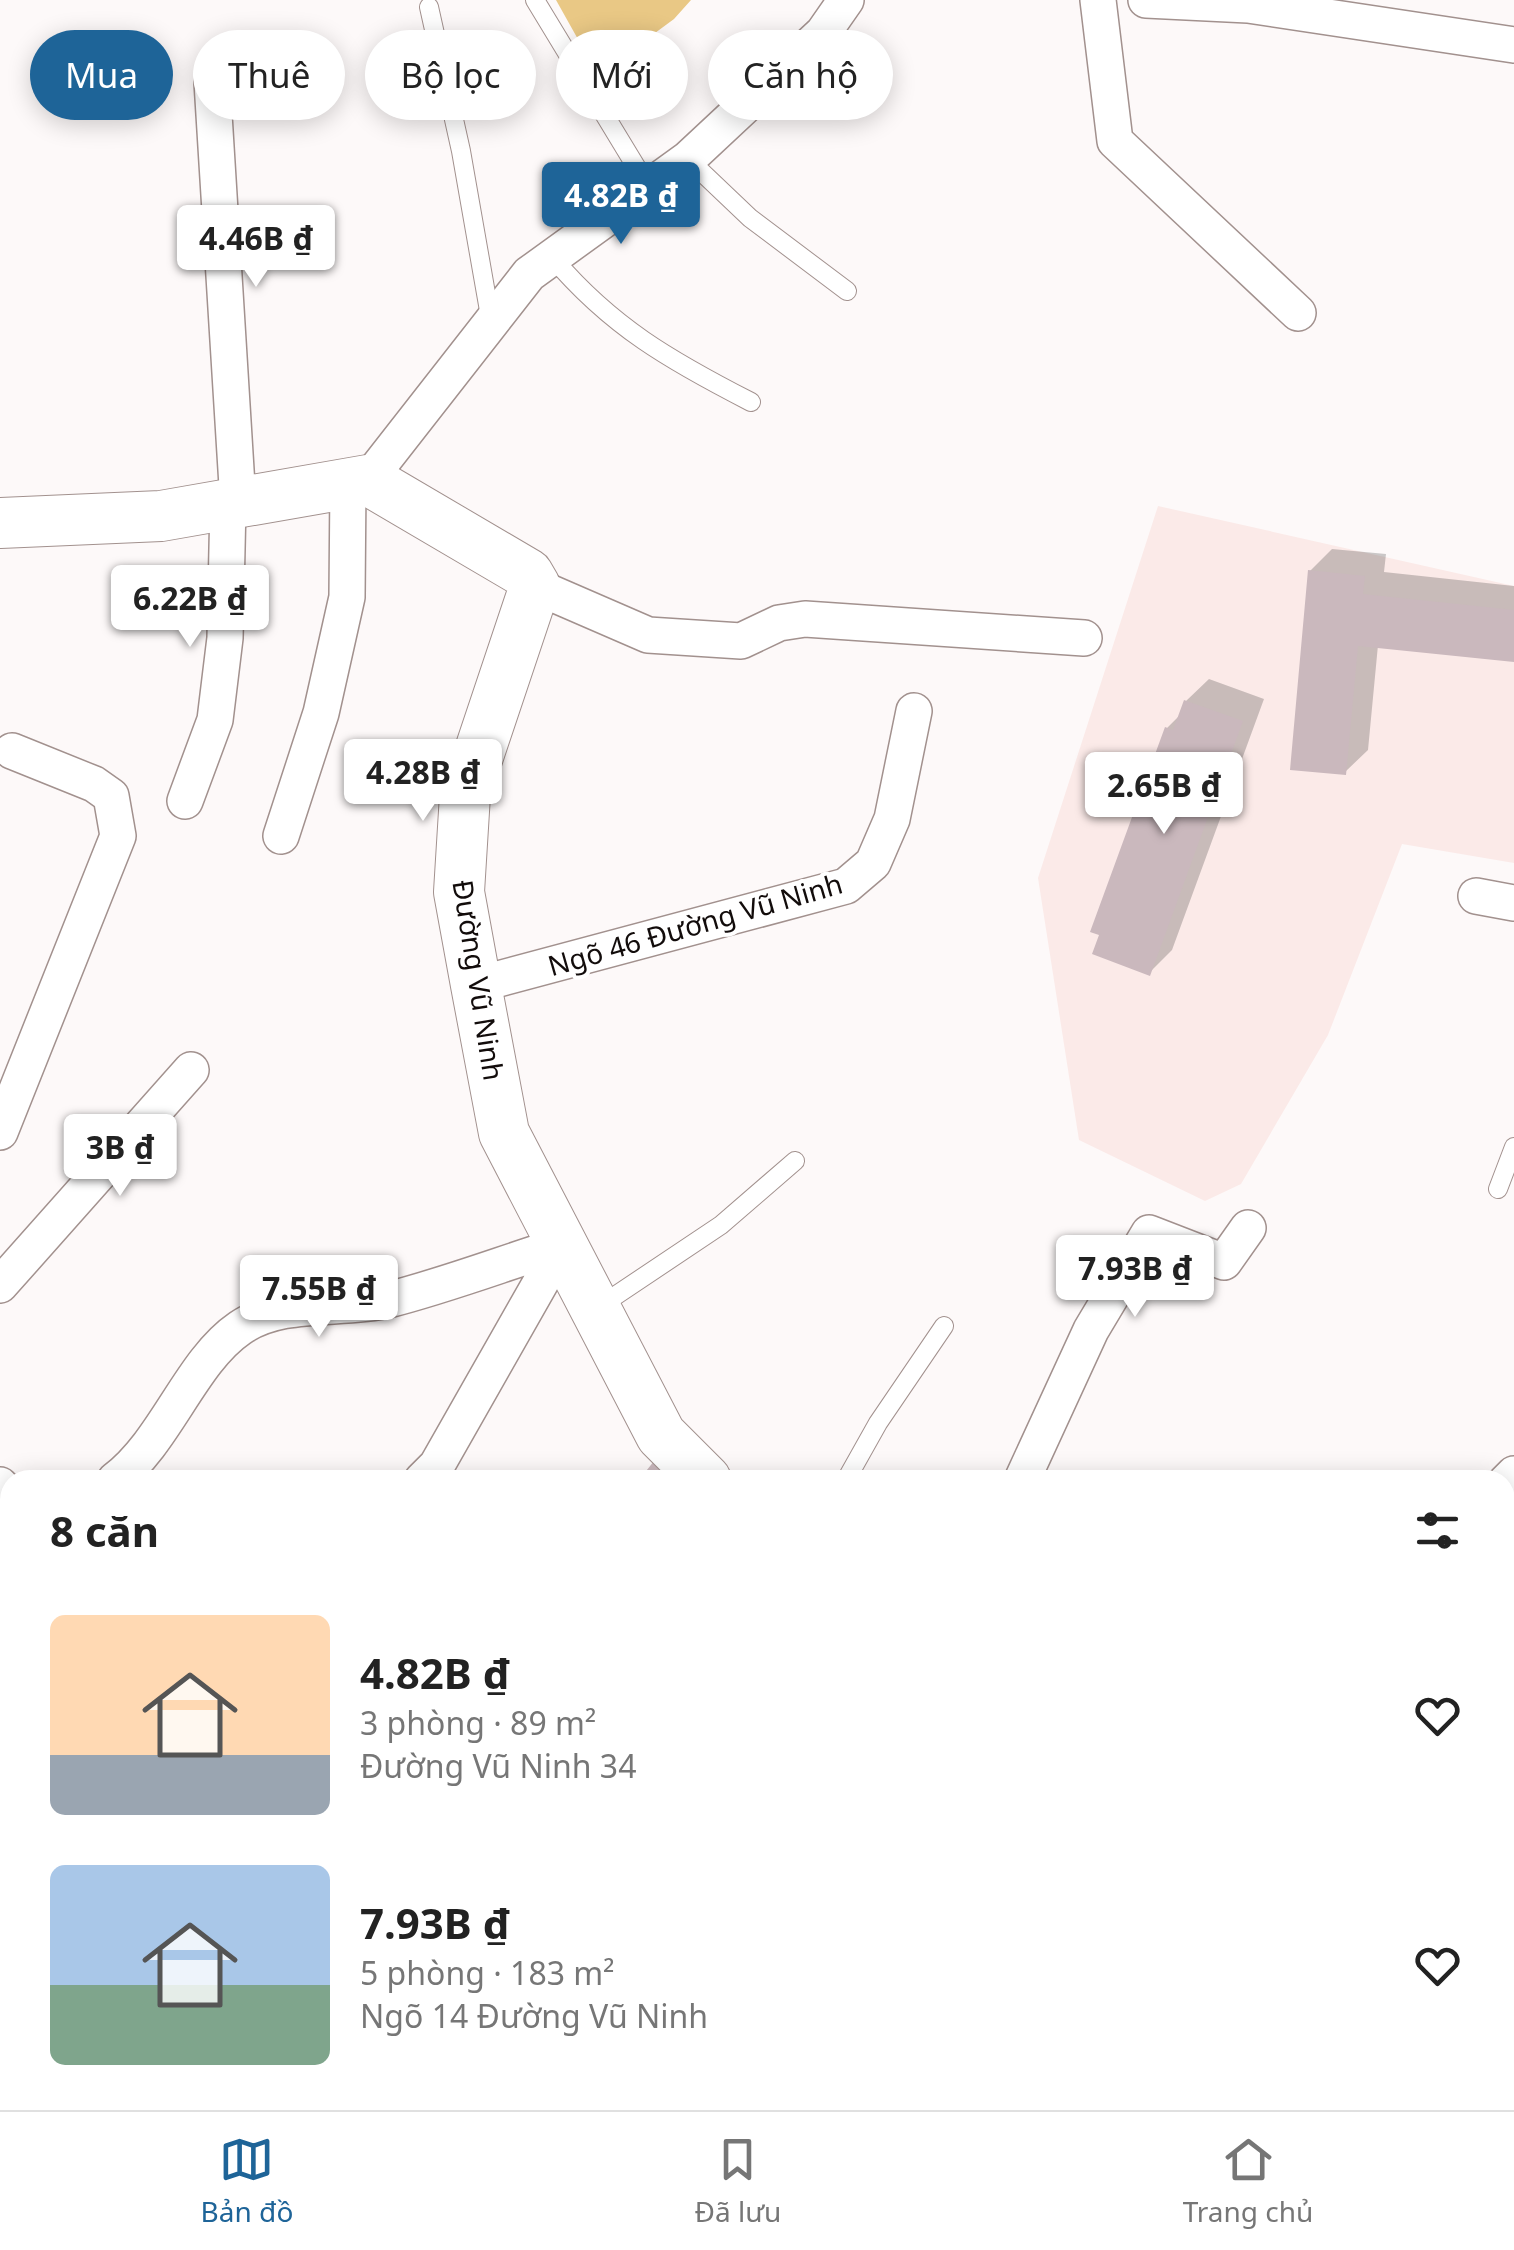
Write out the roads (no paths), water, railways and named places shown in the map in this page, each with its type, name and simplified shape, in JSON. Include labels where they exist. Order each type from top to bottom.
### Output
[{"type":"street","points":[[281,836],[322,713],[347,597],[358,481],[529,274],[688,160],[823,34],[846,0]]},
{"type":"street","points":[[1098,0],[1115,142],[1298,312]]},
{"type":"street","points":[[1146,0],[1249,2],[1514,45]]},
{"type":"street","points":[[185,801],[215,720],[233,503],[214,120]]},
{"type":"street","points":[[0,523],[161,516],[358,481],[512,564],[528,574],[535,586],[648,635],[741,640],[779,622],[806,620],[1084,638]]},
{"type":"street","name":"Đường Vũ Ninh","points":[[535,586],[465,795],[459,892],[504,1133],[661,1435],[696,1470]]},
{"type":"street","name":"Ngõ 46 Đường Vũ Ninh","points":[[476,985],[846,886],[873,863],[892,820],[914,711]]},
{"type":"street","points":[[0,1132],[118,836],[111,796],[94,784],[12,752]]},
{"type":"street","points":[[1476,896],[1514,904]]},
{"type":"street","points":[[0,1285],[191,1070]]},
{"type":"street","points":[[1027,1470],[1091,1330],[1148,1233],[1224,1262],[1248,1228]]},
{"type":"street","points":[[125,1470],[142,1455],[221,1344],[241,1326],[287,1310],[387,1300],[562,1245]]},
{"type":"street","points":[[430,1470],[447,1448],[562,1245]]},
{"type":"lane","points":[[534,0],[648,188]]},
{"type":"lane","points":[[429,7],[461,151],[491,322]]},
{"type":"lane","points":[[688,160],[750,218],[846,291]]},
{"type":"lane","points":[[552,257],[581,292],[626,332],[751,402]]},
{"type":"lane","points":[[1498,1189],[1514,1148]]},
{"type":"lane","points":[[595,1308],[721,1225],[795,1162]]},
{"type":"lane","points":[[852,1470],[878,1423],[944,1326]]}]
